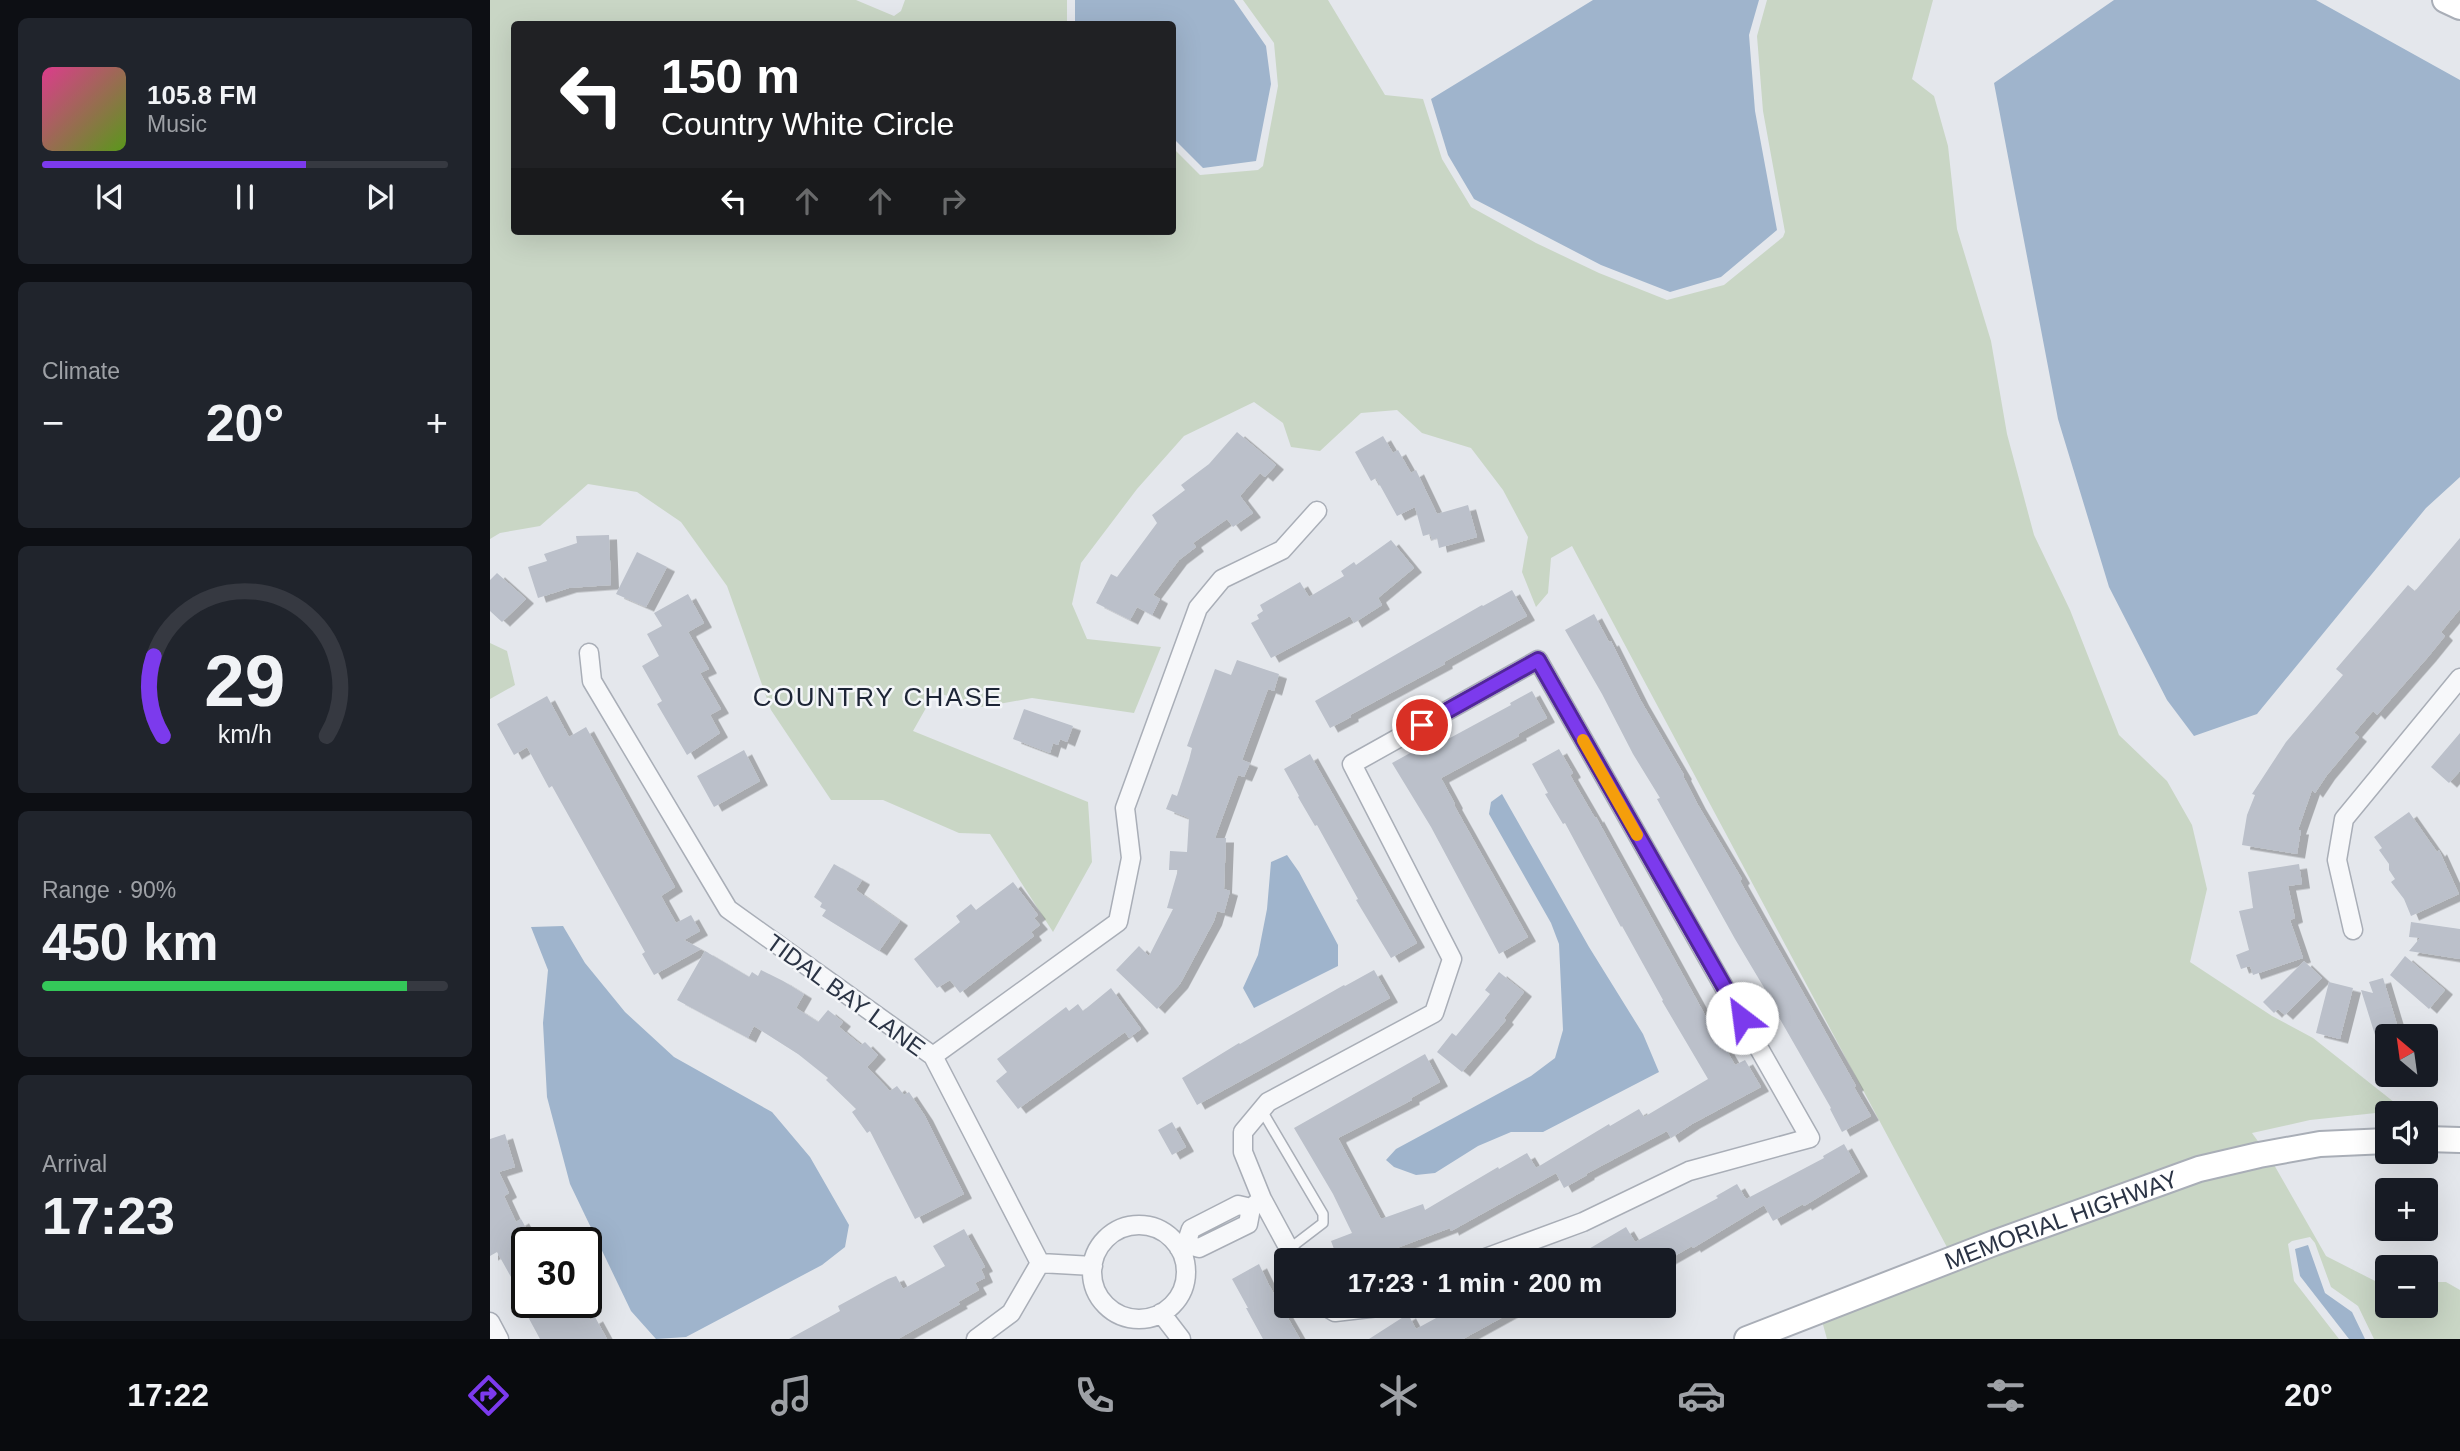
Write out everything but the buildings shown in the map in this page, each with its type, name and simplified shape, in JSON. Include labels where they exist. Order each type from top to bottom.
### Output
[{"type":"street","points":[[2445,0],[2460,7]]},
{"type":"street","points":[[933,1056],[1118,922],[1131,858],[1125,808],[1198,608],[1222,579],[1282,550],[1317,511]]},
{"type":"street","name":"TIDAL BAY LANE","points":[[589,653],[592,681],[728,909],[933,1056],[1040,1263]]},
{"type":"street","points":[[1288,1248],[1256,1203],[1242,1152],[1243,1132],[1268,1102],[1434,1013],[1452,959],[1352,764],[1538,660],[1810,1138],[1689,1171],[1583,1222],[1513,1248]]},
{"type":"street","points":[[2353,930],[2337,860],[2344,819],[2459,681]]},
{"type":"street","points":[[2438,1139],[2460,1140]]},
{"type":"street","name":"MEMORIAL HIGHWAY","points":[[1747,1339],[2003,1239],[2199,1169],[2320,1144],[2375,1142]]},
{"type":"street","points":[[1183,1246],[1157,1229],[1142,1225],[1112,1233],[1101,1244],[1093,1266],[1095,1289],[1103,1303],[1115,1313],[1130,1318],[1161,1314],[1173,1304],[1184,1284],[1183,1246],[1191,1228],[1238,1205],[1256,1203]]},
{"type":"street","points":[[976,1339],[1012,1314],[1040,1263],[1093,1266]]},
{"type":"street","points":[[1161,1314],[1181,1339]]},
{"type":"street","points":[[490,1322],[499,1339]]},
{"type":"lane","points":[[1261,1108],[1323,1214],[1323,1223],[1298,1248]]},
{"type":"green space","points":[[490,0],[856,0],[894,16],[901,11],[905,0],[1067,0],[1067,21],[511,21],[511,235],[1176,235],[1176,151],[1200,175],[1258,170],[1263,166],[1278,86],[1274,43],[1243,0],[1328,0],[1385,95],[1423,99],[1442,159],[1471,207],[1536,243],[1599,273],[1667,300],[1724,285],[1783,237],[1785,232],[1763,111],[1757,36],[1767,0],[1933,0],[1912,79],[1934,96],[1948,146],[1957,229],[1991,341],[2007,434],[2034,535],[2070,610],[2119,735],[2167,781],[2192,825],[2207,889],[2190,962],[2272,1016],[2313,1038],[2393,1101],[2375,1101],[2375,1113],[2310,1120],[2252,1133],[2260,1144],[1948,1249],[1572,546],[1551,558],[1548,593],[1536,607],[1522,572],[1528,537],[1503,490],[1471,448],[1422,433],[1397,410],[1361,413],[1320,451],[1291,447],[1283,423],[1254,402],[1184,436],[1137,489],[1081,563],[1072,604],[1087,639],[1161,647],[1134,713],[1032,698],[982,707],[935,692],[913,731],[1088,802],[1092,862],[1053,932],[990,834],[959,833],[883,800],[831,800],[771,710],[727,586],[681,522],[637,492],[588,484],[540,526],[500,533],[490,539]]},
{"type":"green space","points":[[490,643],[507,651],[515,685],[490,699]]},
{"type":"green space","points":[[2273,1163],[2326,1256],[2375,1281],[2375,1318],[2438,1318],[2438,1282],[2446,1282],[2460,1290],[2460,1339],[2374,1339],[2358,1306],[2331,1287],[2315,1243],[2310,1237],[2288,1244],[2294,1281],[2339,1339],[1827,1339],[1822,1321],[1991,1255],[2202,1179]]},
{"type":"water","points":[[1075,0],[1234,0],[1266,46],[1271,84],[1256,161],[1203,168],[1176,141],[1176,21],[1075,21]]},
{"type":"water","points":[[1593,0],[1759,0],[1749,35],[1755,111],[1777,230],[1721,277],[1670,292],[1601,265],[1474,199],[1448,155],[1431,99]]},
{"type":"water","points":[[2114,0],[2316,0],[2460,80],[2460,477],[2426,508],[2257,714],[2194,736],[2167,700],[2109,587],[2058,419],[1994,83]]},
{"type":"water","points":[[1502,794],[1589,947],[1643,1034],[1659,1072],[1543,1132],[1511,1132],[1478,1146],[1435,1173],[1416,1175],[1394,1167],[1386,1160],[1396,1149],[1531,1076],[1555,1058],[1563,1030],[1559,944],[1551,923],[1489,814],[1491,802]]},
{"type":"water","points":[[1287,855],[1338,945],[1338,966],[1254,1008],[1243,988],[1258,955],[1267,909],[1271,862]]},
{"type":"water","points":[[563,926],[585,963],[625,1012],[674,1057],[772,1112],[810,1157],[849,1225],[845,1247],[822,1265],[686,1337],[656,1339],[631,1311],[602,1251],[602,1227],[591,1227],[570,1184],[547,1097],[543,1023],[548,970],[531,927]]},
{"type":"water","points":[[2308,1245],[2325,1293],[2352,1312],[2365,1339],[2349,1339],[2300,1276],[2295,1249]]},
{"type":"slow traffic","points":[[1583,740],[1637,835]]},
{"type":"district","name":"COUNTRY CHASE","points":[[878,697]]},
{"type":"route","points":[[1422,725],[1538,660],[1742,1018]]}]
